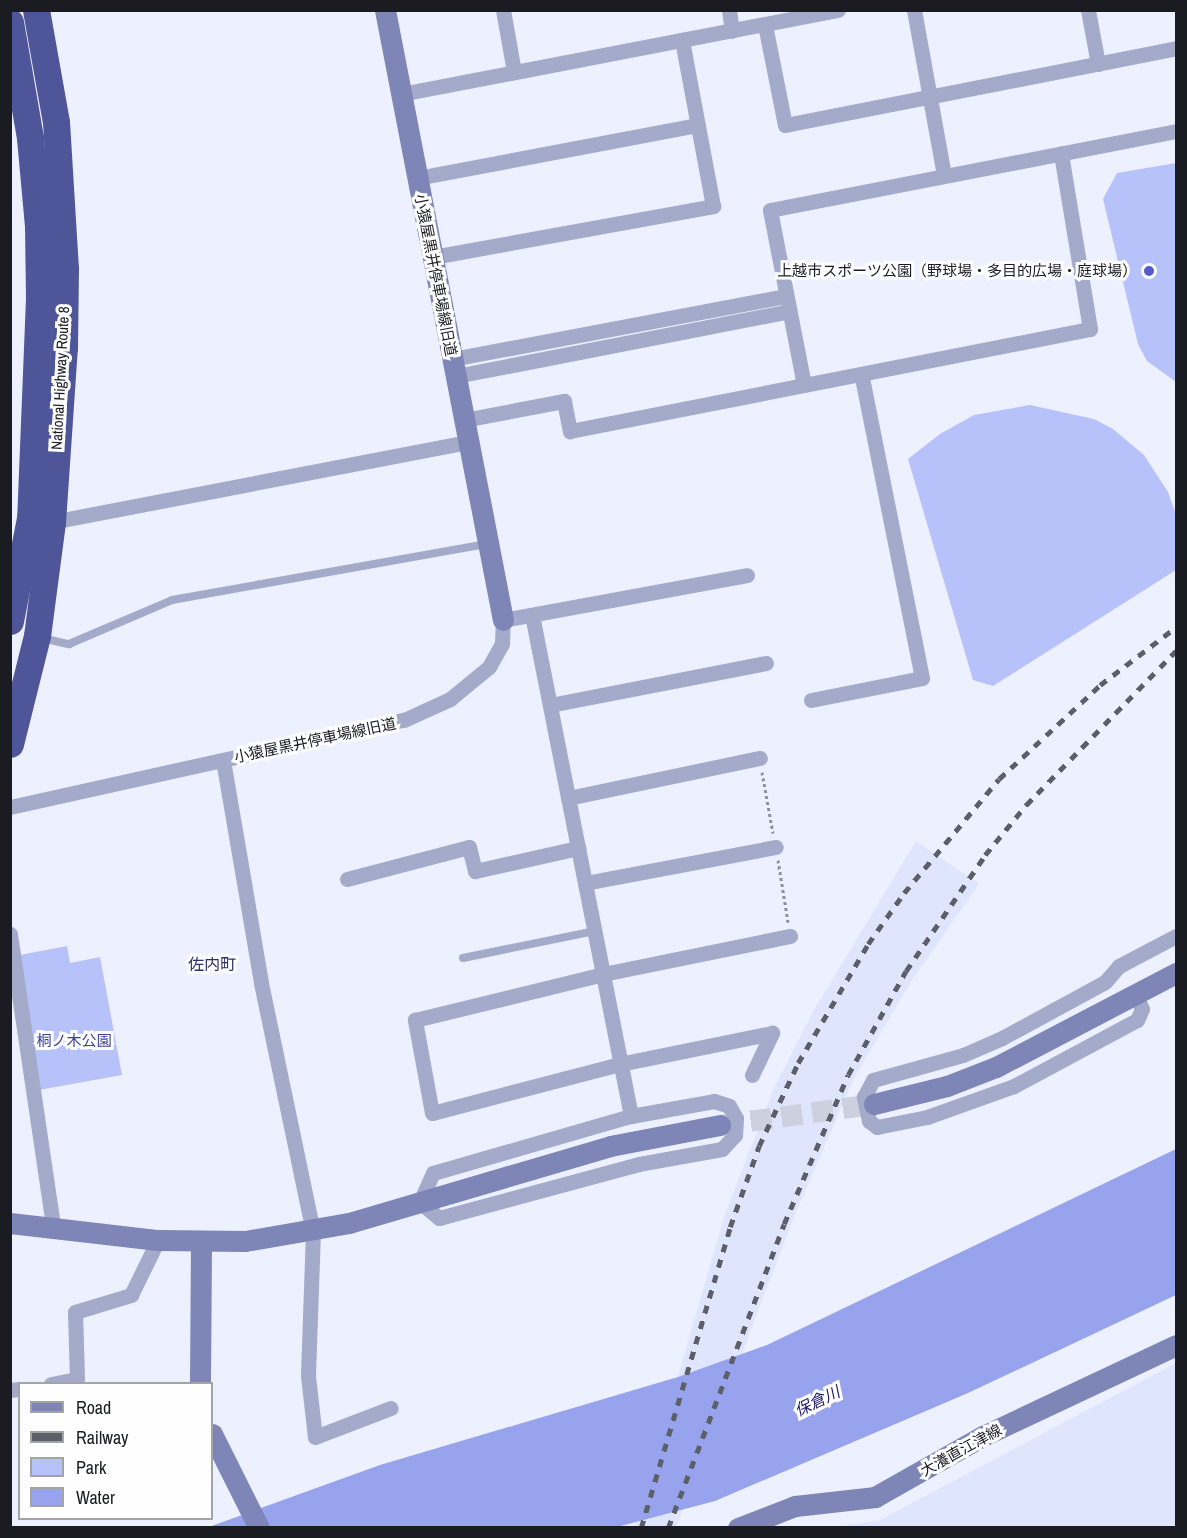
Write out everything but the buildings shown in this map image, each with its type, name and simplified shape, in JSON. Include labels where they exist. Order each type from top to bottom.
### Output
[{"type":"highway","name":"National Highway Route 8","points":[[10,744],[37,636],[52,522],[64,348],[65,269],[56,122],[36,10]]},
{"type":"highway","name":"National Highway Route 8","points":[[10,22],[30,138],[38,226],[39,298],[30,518],[10,621]]},
{"type":"street","name":"小猿屋黒井停車場線旧道","points":[[385,10],[503,620],[502,644],[493,662],[466,688],[435,708],[359,733],[224,760],[261,983],[313,1231],[308,1376],[315,1437],[391,1408]]},
{"type":"street","points":[[503,10],[514,72]]},
{"type":"street","points":[[729,10],[732,31]]},
{"type":"street","points":[[914,10],[944,175]]},
{"type":"street","points":[[1088,10],[1098,64]]},
{"type":"street","points":[[401,94],[834,11]]},
{"type":"street","points":[[765,25],[785,125],[1176,48]]},
{"type":"street","points":[[433,257],[713,206],[682,40]]},
{"type":"street","points":[[417,178],[698,125]]},
{"type":"street","points":[[804,385],[770,210],[1176,131]]},
{"type":"street","points":[[464,420],[564,401],[570,431],[1090,329],[1061,153]]},
{"type":"street","points":[[454,367],[787,303]]},
{"type":"street","points":[[811,700],[922,678],[861,374]]},
{"type":"street","points":[[52,522],[468,442]]},
{"type":"street","points":[[503,620],[747,575]]},
{"type":"street","points":[[532,615],[631,1116]]},
{"type":"street","points":[[550,705],[766,663]]},
{"type":"street","points":[[568,798],[760,758]]},
{"type":"street","points":[[10,807],[224,760]]},
{"type":"street","points":[[347,879],[469,847],[475,871],[578,848]]},
{"type":"street","points":[[585,883],[776,847]]},
{"type":"street","points":[[10,934],[53,1225]]},
{"type":"street","points":[[752,1075],[772,1033],[620,1064],[432,1113],[415,1020],[603,974],[790,936]]},
{"type":"street","points":[[1136,995],[1142,1009],[1137,1020],[1014,1086],[927,1117],[877,1127],[869,1121],[864,1097],[873,1080],[963,1054],[1002,1038],[1105,982],[1119,966],[1176,936]]},
{"type":"street","points":[[874,1104],[972,1078],[1176,973]]},
{"type":"street","points":[[714,1101],[732,1112],[735,1135],[722,1149],[639,1164],[439,1218],[420,1202],[433,1173],[631,1116],[714,1101]]},
{"type":"street","points":[[10,1223],[53,1225],[158,1240],[245,1241],[313,1231],[610,1146],[720,1125]]},
{"type":"street","points":[[58,1382],[77,1379],[75,1312],[131,1295],[158,1240]]},
{"type":"street","points":[[200,1382],[201,1242]]},
{"type":"street","name":"大瀁直江津線","points":[[738,1527],[795,1506],[876,1497],[983,1436],[1176,1345]]},
{"type":"street","points":[[213,1436],[238,1492],[259,1527]]},
{"type":"lane","points":[[37,636],[69,644],[172,600],[488,544]]},
{"type":"lane","points":[[463,958],[594,931]]},
{"type":"shaded area","points":[[916,841],[979,884],[912,980],[854,1078],[793,1219],[676,1527],[634,1528],[725,1214],[774,1088],[814,1010]]},
{"type":"shaded area","points":[[1176,1363],[1176,1527],[837,1527],[880,1520]]},
{"type":"green space","name":"上越市スポーツ公園（野球場・多目的広場・庭球場）","points":[[1176,163],[1176,382],[1147,361],[1138,344],[1103,199],[1117,173]]},
{"type":"green space","points":[[1030,405],[1094,419],[1113,429],[1144,455],[1168,492],[1176,514],[1176,570],[993,686],[973,680],[908,459],[940,434],[974,415]]},
{"type":"green space","name":"桐ノ木公園","points":[[67,946],[70,963],[100,957],[122,1075],[39,1090],[20,955]]},
{"type":"water","name":"保倉川","points":[[1176,1149],[1176,1295],[968,1393],[715,1501],[617,1527],[206,1528],[380,1465],[678,1377],[767,1345]]},
{"type":"tunnel","points":[[720,1125],[874,1104]]},
{"type":"railway","points":[[641,1528],[730,1227],[759,1146],[798,1063],[868,944],[904,893],[999,779],[1100,685],[1176,627]]},
{"type":"railway","points":[[668,1528],[784,1224],[848,1075],[906,971],[985,855],[1026,805],[1176,651]]},
{"type":"place","name":"上越市スポーツ公園（野球場・多目的広場・庭球場）","points":[[1149,271]]},
{"type":"district","name":"佐内町","points":[[212,964]]}]
